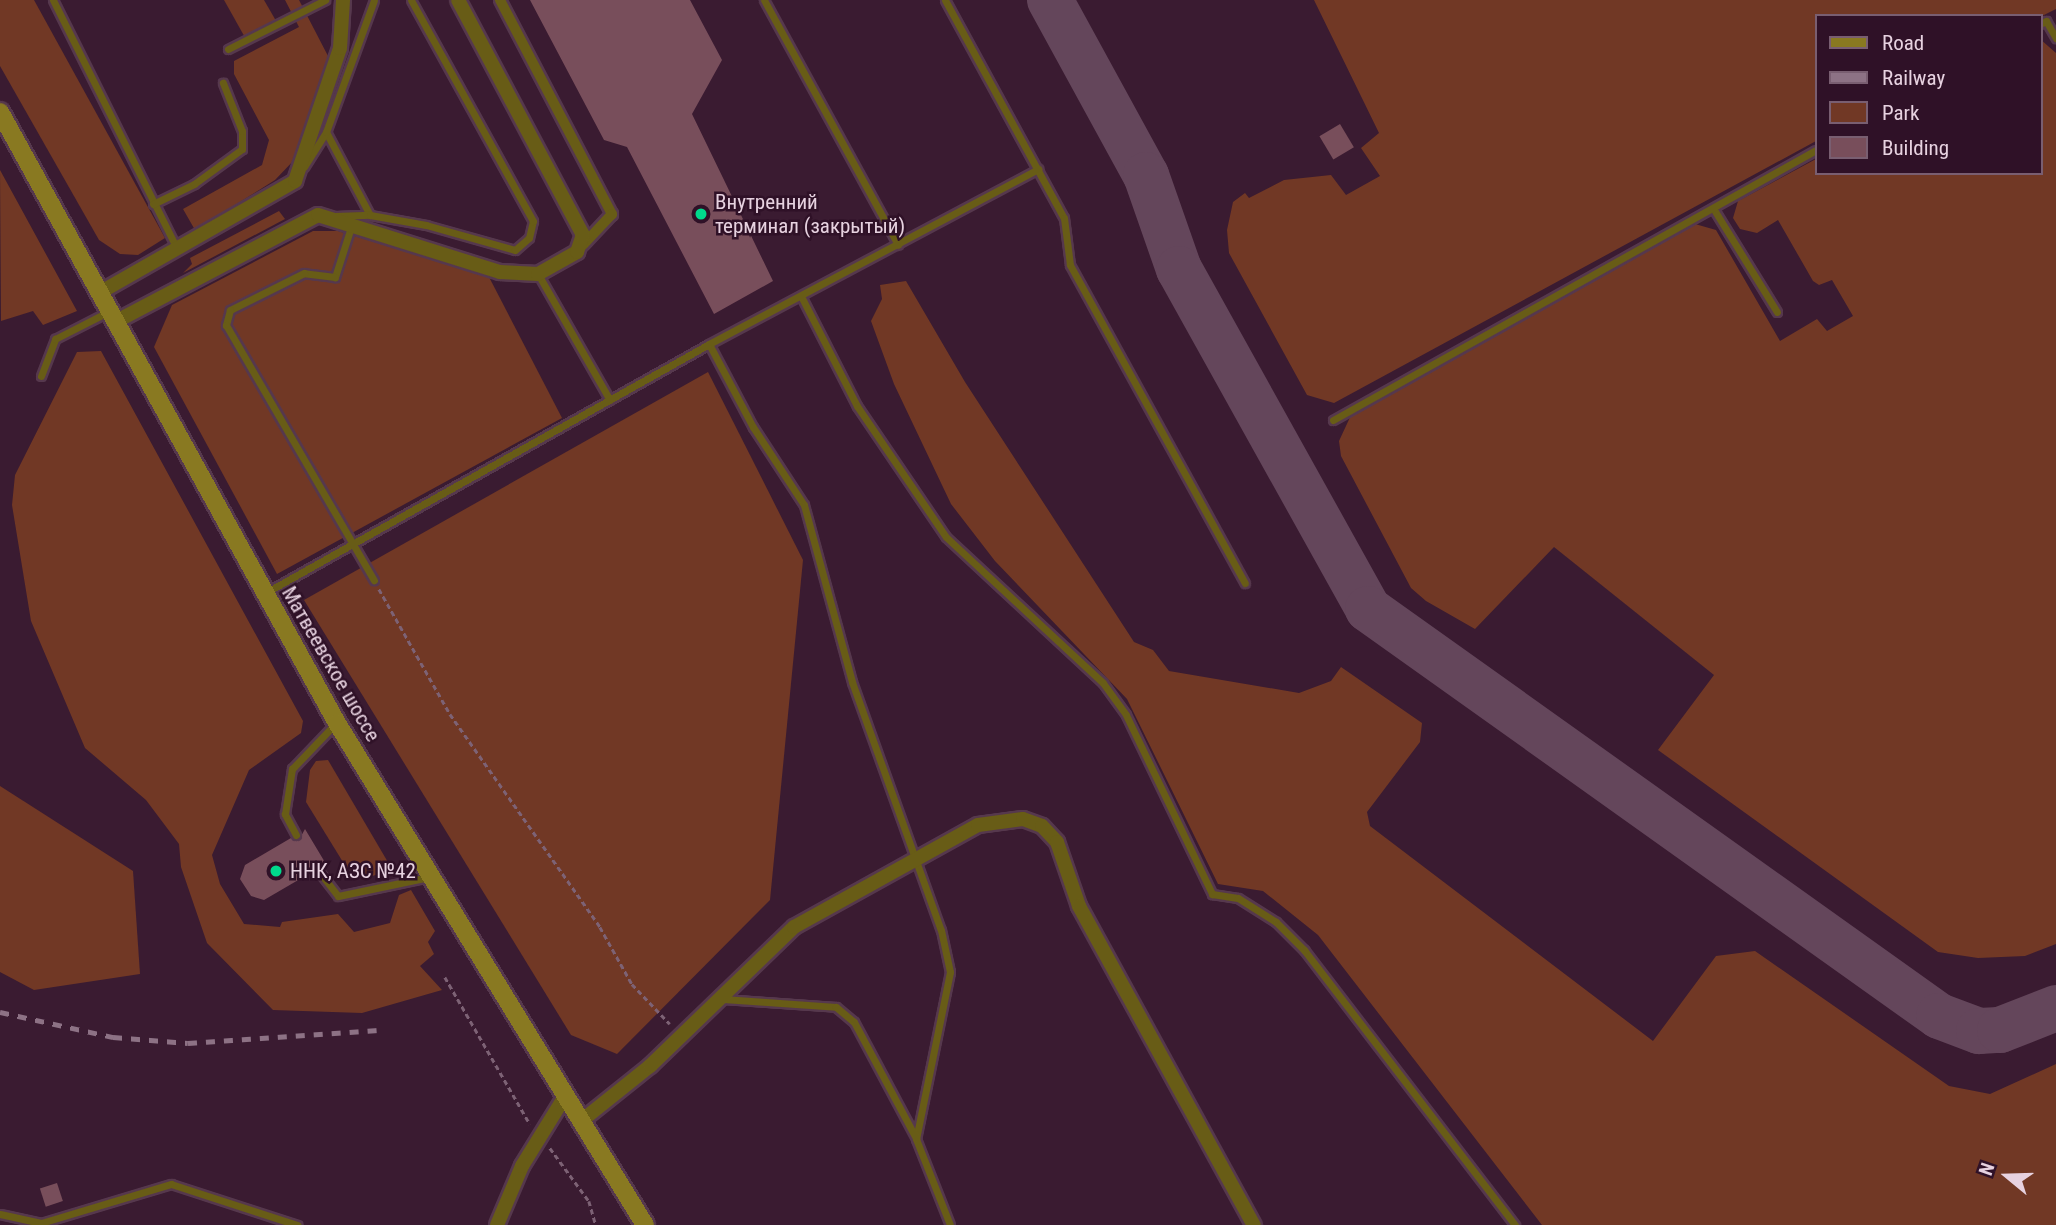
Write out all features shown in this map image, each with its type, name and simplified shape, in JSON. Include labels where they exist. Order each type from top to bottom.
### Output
[{"type":"main road","name":"Матвеевское шоссе","points":[[0,112],[337,723],[564,1098],[645,1225]]},
{"type":"street","points":[[99,293],[175,245],[287,188],[302,171],[340,48],[342,0]]},
{"type":"street","points":[[458,0],[583,235],[583,245]]},
{"type":"street","points":[[112,317],[324,216],[500,272],[538,274],[583,245],[612,214],[500,0]]},
{"type":"street","points":[[580,1122],[682,1036],[794,927],[915,860],[1000,819],[1023,819],[1050,834],[1119,984],[1254,1225]]},
{"type":"street","points":[[498,1225],[539,1137],[564,1098]]},
{"type":"lane","points":[[53,0],[175,245]]},
{"type":"lane","points":[[228,49],[325,0]]},
{"type":"lane","points":[[302,171],[326,132],[374,0]]},
{"type":"lane","points":[[324,216],[370,215],[516,250],[524,248],[533,221],[411,0]]},
{"type":"lane","points":[[764,0],[898,245]]},
{"type":"lane","points":[[945,0],[1064,218],[1070,265],[1245,583]]},
{"type":"lane","points":[[2042,23],[2046,21],[2056,38]]},
{"type":"lane","points":[[153,204],[194,184],[242,149],[242,131],[223,83]]},
{"type":"lane","points":[[326,132],[370,215]]},
{"type":"lane","points":[[1333,420],[1814,151]]},
{"type":"lane","points":[[264,594],[709,344],[802,298],[1038,169]]},
{"type":"lane","points":[[1713,208],[1777,312]]},
{"type":"lane","points":[[352,224],[335,277],[304,273],[225,316],[275,418],[298,448],[349,545],[374,580]]},
{"type":"lane","points":[[538,274],[610,400]]},
{"type":"lane","points":[[802,298],[857,406],[946,537],[1103,683],[1126,715],[1212,894],[1238,898],[1276,922],[1304,950],[1515,1225]]},
{"type":"lane","points":[[41,376],[55,339],[112,317]]},
{"type":"lane","points":[[709,344],[753,427],[804,505],[852,682],[942,930],[950,972],[916,1139]]},
{"type":"lane","points":[[296,835],[285,814],[292,769],[337,723]]},
{"type":"lane","points":[[317,869],[338,896],[429,877]]},
{"type":"lane","points":[[722,999],[835,1007],[854,1022],[916,1139],[950,1225]]},
{"type":"lane","points":[[0,1214],[41,1223],[154,1188],[185,1185],[297,1225]]},
{"type":"path","points":[[374,580],[450,714],[600,927],[632,984],[682,1036]]},
{"type":"path","points":[[445,977],[539,1137],[561,1158],[589,1201],[596,1225]]},
{"type":"green space","points":[[0,0],[34,0],[165,238],[138,255],[120,254],[99,240],[0,66]]},
{"type":"green space","points":[[224,0],[264,0],[279,26],[247,41]]},
{"type":"green space","points":[[285,0],[299,0],[328,56],[297,157],[275,180],[195,230],[183,209],[262,165],[269,140],[234,74],[234,61],[299,27]]},
{"type":"green space","points":[[1314,0],[2056,0],[2056,9],[2042,16],[1814,14],[1814,142],[1334,403],[1307,395],[1229,253],[1227,230],[1233,202],[1245,193],[1249,198],[1284,180],[1331,175],[1346,195],[1380,176],[1361,148],[1379,133]]},
{"type":"green space","points":[[2042,41],[2056,53],[2056,944],[2025,956],[1978,958],[1938,952],[1658,750],[1714,675],[1554,547],[1475,629],[1426,601],[1411,588],[1341,456],[1339,441],[1352,413],[1695,224],[1716,230],[1780,341],[1817,319],[1827,331],[1853,316],[1832,280],[1819,285],[1813,281],[1778,220],[1757,233],[1740,229],[1733,218],[1738,201],[1814,160],[1814,175],[2042,175]]},
{"type":"green space","points":[[0,170],[77,311],[43,325],[33,311],[1,321]]},
{"type":"green space","points":[[279,211],[285,219],[183,273],[192,264],[190,258]]},
{"type":"green space","points":[[313,231],[338,231],[489,277],[562,418],[277,574],[154,347],[172,305]]},
{"type":"green space","points":[[906,281],[965,382],[1134,642],[1153,650],[1169,671],[1299,693],[1331,681],[1341,667],[1422,723],[1420,742],[1367,812],[1370,826],[1653,1041],[1716,956],[1755,951],[1949,1086],[1990,1094],[2056,1064],[2056,1225],[1542,1225],[1318,935],[1263,891],[1218,884],[1127,699],[995,561],[951,504],[894,384],[871,321],[882,299],[880,285]]},
{"type":"green space","points":[[101,351],[303,721],[301,733],[249,770],[212,855],[220,884],[244,924],[280,927],[282,922],[338,914],[354,932],[390,923],[399,895],[411,890],[435,931],[428,942],[434,954],[420,966],[442,990],[362,1013],[273,1010],[207,943],[181,867],[179,844],[146,800],[85,748],[31,621],[12,505],[15,475],[77,352]]},
{"type":"green space","points":[[708,372],[803,560],[770,900],[617,1054],[571,1035],[304,600]]},
{"type":"green space","points":[[328,760],[389,864],[385,872],[366,878],[346,867],[306,802],[310,770],[316,761]]},
{"type":"green space","points":[[0,786],[133,871],[140,974],[34,990],[0,972]]},
{"type":"building","name":"Внутренний терминал (закрытый)","points":[[530,0],[690,0],[722,60],[692,114],[773,281],[714,314],[627,147],[604,140]]},
{"type":"building","points":[[1340,124],[1354,147],[1333,160],[1319,136]]},
{"type":"building","points":[[305,829],[326,864],[314,864],[312,872],[264,900],[251,896],[240,879],[245,865],[291,838],[299,840]]},
{"type":"building","points":[[57,1183],[63,1201],[46,1207],[40,1189]]},
{"type":"taxiway","points":[[1050,0],[1146,175],[1179,269],[1368,609],[1939,1016],[1979,1031],[2000,1030],[2056,1008]]},
{"type":"railway","points":[[0,1012],[113,1037],[188,1043],[379,1030]]},
{"type":"place","name":"Внутренний терминал (закрытый)","points":[[701,214]]},
{"type":"place","name":"ННК, АЗС №42","points":[[276,871]]}]
